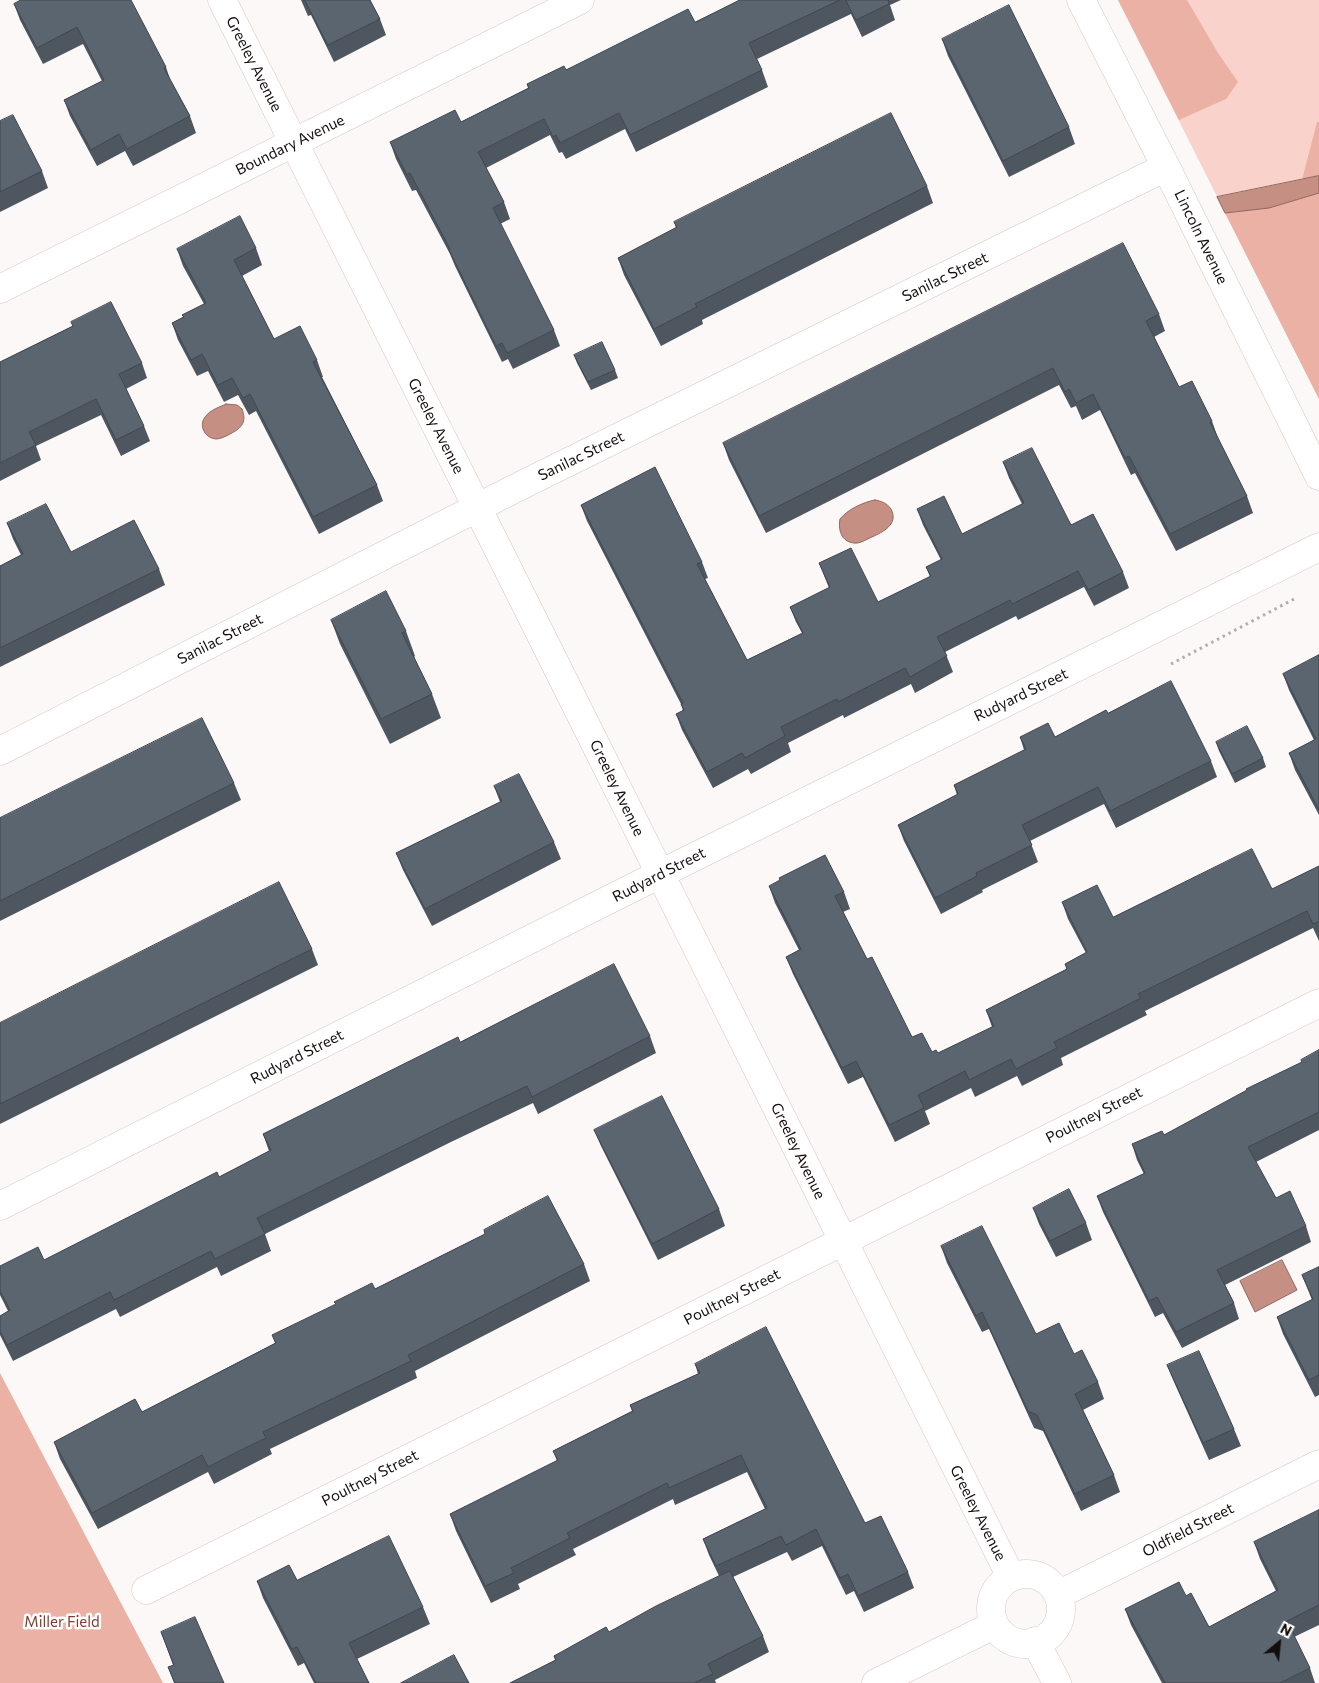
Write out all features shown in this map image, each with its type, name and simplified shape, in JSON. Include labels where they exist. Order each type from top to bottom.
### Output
[{"type":"street","name":"Greeley Avenue","points":[[222,0],[1010,1577]]},
{"type":"street","name":"Boundary Avenue","points":[[0,289],[580,0]]},
{"type":"street","name":"Lincoln Avenue","points":[[1081,0],[1319,476]]},
{"type":"street","name":"Sanilac Street","points":[[0,751],[477,508],[1166,167]]},
{"type":"street","name":"Rudyard Street","points":[[0,1206],[660,874],[1319,547]]},
{"type":"street","name":"Poultney Street","points":[[146,1590],[1319,1003]]},
{"type":"street","name":"Oldfield Street","points":[[1058,1595],[1319,1464]]},
{"type":"street","points":[[1021,1574],[1033,1574],[1052,1586],[1058,1595],[1059,1618],[1054,1629],[1044,1638],[1023,1644],[1012,1641],[994,1625],[991,1603],[995,1593],[1010,1577],[1021,1574]]},
{"type":"street","points":[[876,1683],[994,1625]]},
{"type":"street","points":[[1035,1640],[1057,1683]]},
{"type":"path","points":[[1171,664],[1298,597]]},
{"type":"shaded area","points":[[1118,0],[1319,0],[1319,399]]},
{"type":"shaded area","points":[[1319,176],[1319,193],[1269,208],[1225,213],[1217,197]]},
{"type":"shaded area","points":[[226,404],[237,405],[242,409],[244,421],[238,429],[225,436],[218,439],[212,438],[203,430],[202,423],[210,412]]},
{"type":"shaded area","points":[[875,500],[888,505],[891,509],[893,519],[889,527],[881,533],[861,542],[854,543],[843,538],[840,531],[840,519],[856,507]]},
{"type":"shaded area","points":[[1282,1260],[1297,1290],[1255,1312],[1240,1281]]},
{"type":"green space","points":[[1118,0],[1187,0],[1218,53],[1238,82],[1226,99],[1179,120]]},
{"type":"green space","points":[[1317,122],[1319,122],[1319,176],[1302,180]]},
{"type":"green space","points":[[1319,193],[1319,399],[1225,213],[1269,208]]},
{"type":"green space","name":"Miller Field","points":[[0,1373],[163,1683],[0,1683]]},
{"type":"building","points":[[21,0],[131,0],[190,116],[127,149],[119,134],[91,150],[64,100],[104,80],[77,27],[37,48],[14,4]]},
{"type":"building","points":[[305,0],[370,0],[380,19],[328,45]]},
{"type":"building","points":[[740,0],[840,0],[749,43],[762,70],[630,135],[619,113],[560,143],[556,135],[553,137],[544,119],[478,152],[504,202],[493,208],[554,330],[507,353],[502,343],[496,346],[450,249],[410,173],[407,175],[390,142],[455,110],[461,122],[529,88],[527,84],[564,66],[566,70],[688,9],[695,22]]},
{"type":"building","points":[[846,0],[888,0],[889,4],[856,20]]},
{"type":"building","points":[[1009,5],[1069,127],[1003,161],[942,39]]},
{"type":"building","points":[[891,113],[927,186],[695,304],[697,307],[654,329],[618,258],[677,227],[674,222]]},
{"type":"building","points":[[13,115],[42,171],[0,192],[0,121]]},
{"type":"building","points":[[240,216],[256,248],[234,260],[274,339],[300,326],[317,360],[313,362],[377,485],[313,517],[250,394],[243,398],[232,378],[218,385],[202,354],[191,360],[172,323],[184,317],[182,315],[206,303],[177,249]]},
{"type":"building","points":[[1123,243],[1159,314],[1146,321],[1179,387],[1192,381],[1247,496],[1170,534],[1129,456],[1125,458],[1093,394],[1076,403],[1069,389],[1065,392],[1053,368],[759,516],[723,443]]},
{"type":"building","points":[[111,302],[142,363],[119,374],[144,426],[116,440],[96,399],[29,432],[36,445],[0,463],[0,362],[73,326],[71,322]]},
{"type":"building","points":[[602,342],[615,370],[588,382],[574,355]]},
{"type":"building","points":[[1032,448],[1071,525],[1093,514],[1123,572],[1088,590],[1078,571],[1012,604],[1010,600],[937,637],[947,656],[910,677],[905,668],[838,702],[837,699],[781,727],[785,736],[745,758],[742,753],[707,772],[676,714],[684,710],[681,704],[683,703],[581,505],[655,467],[702,562],[697,564],[747,660],[803,633],[790,607],[830,587],[819,563],[851,548],[878,602],[931,576],[926,567],[942,559],[917,509],[944,496],[962,534],[1024,503],[1003,462]]},
{"type":"building","points":[[46,504],[71,552],[134,520],[159,569],[0,648],[0,566],[23,554],[7,523]]},
{"type":"building","points":[[386,591],[406,631],[402,633],[432,694],[381,719],[331,620]]},
{"type":"building","points":[[1319,655],[1319,810],[1289,753],[1316,739],[1283,674]]},
{"type":"building","points":[[1171,681],[1211,761],[1110,811],[1098,787],[1022,825],[1032,845],[976,873],[977,876],[935,898],[898,825],[958,794],[954,785],[1026,749],[1020,737],[1048,723],[1055,737],[1106,710],[1108,713]]},
{"type":"building","points":[[202,718],[234,783],[0,901],[0,818]]},
{"type":"building","points":[[1247,726],[1263,758],[1232,774],[1216,742]]},
{"type":"building","points":[[519,774],[554,842],[425,909],[396,853],[502,801],[494,786]]},
{"type":"building","points":[[1252,849],[1272,889],[1319,866],[1319,923],[1313,924],[1307,911],[1138,994],[1141,998],[1054,1042],[1057,1048],[1016,1069],[1011,1059],[969,1080],[965,1071],[918,1095],[924,1108],[889,1125],[856,1061],[842,1068],[786,957],[801,949],[769,886],[780,880],[779,878],[825,855],[844,892],[835,896],[867,959],[872,957],[912,1037],[922,1033],[932,1052],[936,1050],[938,1053],[994,1026],[986,1010],[1067,969],[1065,964],[1087,952],[1062,902],[1097,885],[1113,917]]},
{"type":"building","points":[[279,882],[312,949],[0,1104],[0,1023]]},
{"type":"building","points":[[614,964],[650,1036],[532,1097],[527,1086],[257,1218],[265,1234],[215,1259],[211,1251],[114,1300],[110,1292],[7,1345],[0,1331],[0,1316],[10,1310],[0,1291],[0,1266],[38,1247],[44,1260],[217,1172],[219,1177],[271,1150],[263,1134],[458,1037],[460,1042]]},
{"type":"building","points":[[1319,1050],[1319,1112],[1248,1147],[1276,1198],[1290,1191],[1306,1226],[1217,1270],[1234,1303],[1176,1332],[1157,1297],[1149,1301],[1097,1196],[1145,1173],[1132,1144],[1162,1131],[1164,1135],[1246,1089],[1302,1062],[1301,1060]]},
{"type":"building","points":[[662,1096],[719,1209],[652,1244],[594,1130]]},
{"type":"building","points":[[1069,1189],[1086,1223],[1050,1241],[1033,1208]]},
{"type":"building","points":[[548,1196],[584,1264],[408,1355],[411,1361],[263,1432],[266,1438],[208,1467],[202,1455],[92,1513],[54,1442],[135,1399],[142,1412],[276,1343],[272,1335],[336,1304],[334,1302],[372,1283],[375,1289],[485,1234],[484,1230]]},
{"type":"building","points":[[982,1226],[1036,1334],[1059,1323],[1074,1354],[1082,1350],[1098,1382],[1075,1394],[1114,1475],[1075,1494],[1037,1415],[1028,1411],[982,1312],[976,1316],[941,1246]]},
{"type":"building","points":[[1319,1267],[1319,1375],[1309,1380],[1277,1317],[1313,1299],[1302,1275]]},
{"type":"building","points":[[766,1327],[865,1523],[881,1516],[908,1572],[858,1596],[848,1574],[840,1578],[816,1529],[786,1545],[781,1536],[716,1566],[703,1539],[767,1508],[741,1455],[669,1488],[667,1483],[567,1533],[570,1538],[511,1568],[514,1573],[485,1586],[450,1514],[558,1460],[553,1451],[633,1411],[630,1405],[700,1373],[695,1364]]},
{"type":"building","points":[[1199,1351],[1234,1429],[1203,1443],[1167,1365]]},
{"type":"building","points":[[1319,1510],[1319,1605],[1287,1621],[1310,1668],[1280,1683],[1165,1683],[1125,1609],[1179,1582],[1186,1596],[1191,1593],[1209,1627],[1278,1590],[1254,1542]]},
{"type":"building","points":[[389,1536],[423,1607],[349,1643],[369,1683],[316,1683],[297,1647],[292,1649],[257,1581],[289,1565],[297,1580]]},
{"type":"building","points":[[730,1571],[763,1636],[708,1664],[713,1674],[694,1683],[510,1683],[556,1660],[554,1656],[606,1627],[609,1632],[656,1606]]},
{"type":"building","points":[[195,1617],[224,1683],[175,1683],[168,1667],[174,1665],[161,1632]]},
{"type":"building","points":[[454,1655],[469,1683],[401,1683]]}]
